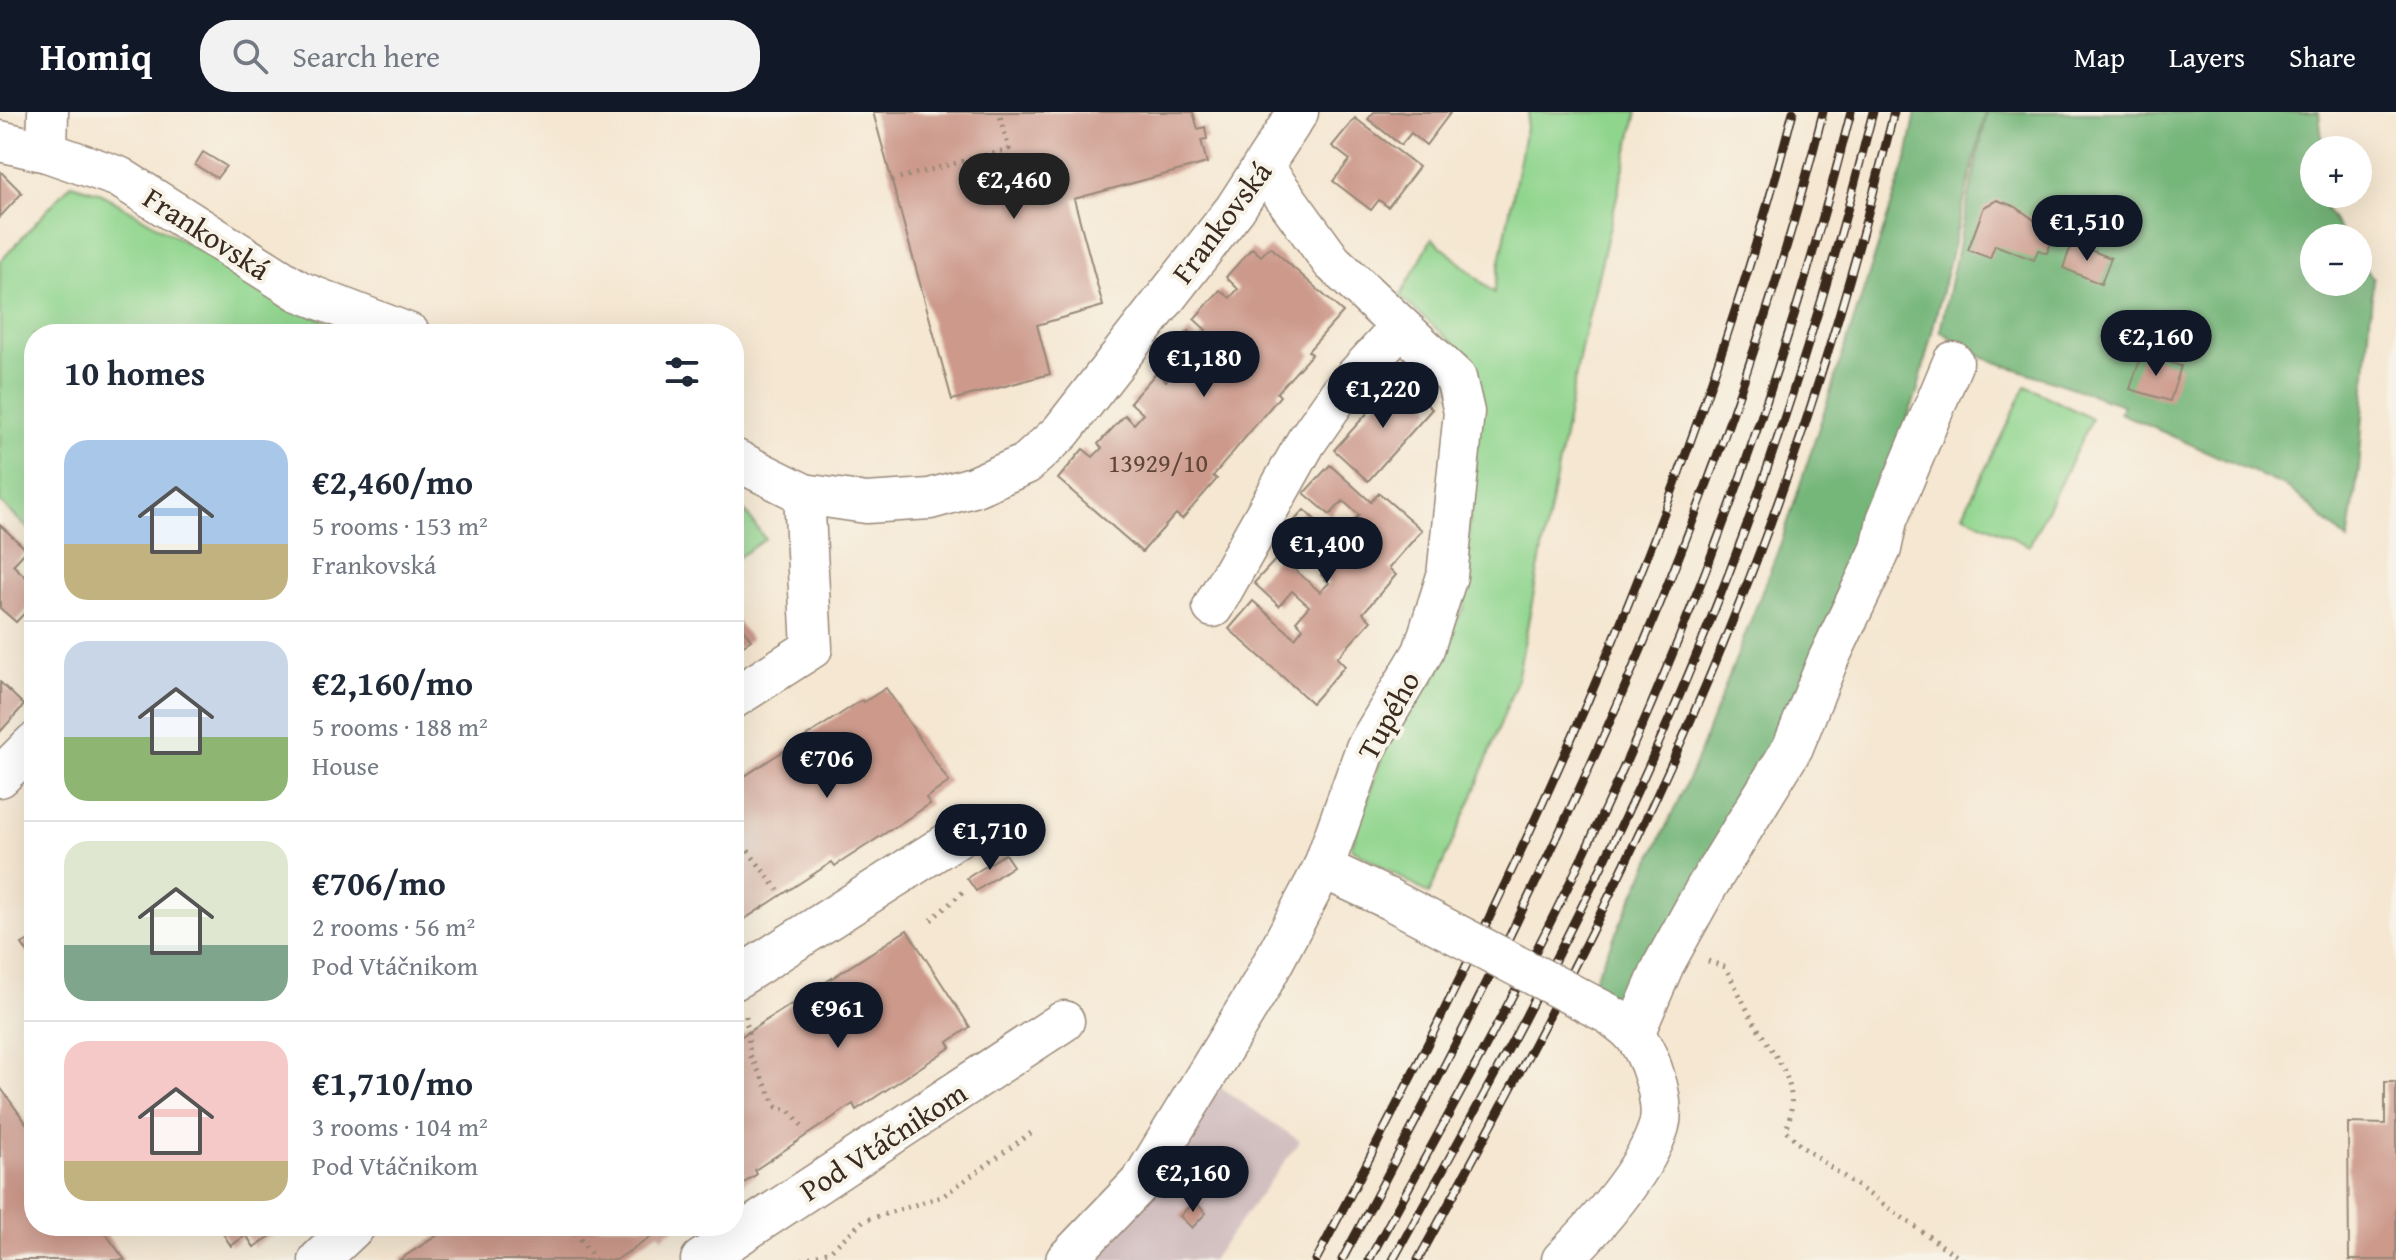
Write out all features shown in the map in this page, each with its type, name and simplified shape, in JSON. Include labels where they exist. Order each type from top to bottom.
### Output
[{"type":"street","points":[[47,152],[48,112]]},
{"type":"street","name":"Frankovská","points":[[744,464],[804,494],[866,503],[930,499],[973,487],[1026,464],[1061,432],[1235,209],[1264,168],[1286,117]]},
{"type":"street","name":"Frankovská","points":[[0,141],[47,152],[119,177],[299,291],[384,324]]},
{"type":"street","name":"Tupého","points":[[1066,1260],[1142,1181],[1260,987],[1323,868],[1366,748],[1423,652],[1447,576],[1464,412],[1456,378],[1332,262],[1264,168]]},
{"type":"street","points":[[1213,607],[1306,442],[1341,392],[1401,327]]},
{"type":"street","points":[[1620,1023],[1664,964],[1706,888],[1793,747],[1828,660],[1881,549],[1887,520],[1953,362]]},
{"type":"street","points":[[744,692],[812,648],[804,494]]},
{"type":"street","points":[[0,777],[24,753]]},
{"type":"street","points":[[744,995],[973,827]]},
{"type":"street","points":[[1323,868],[1387,898],[1620,1023],[1649,1059],[1657,1084],[1661,1122],[1648,1154],[1589,1232],[1562,1260]]},
{"type":"street","name":"Pod Vtáčnikom","points":[[744,1232],[1064,1021]]},
{"type":"street","points":[[319,1260],[344,1236]]},
{"type":"street","name":"Pod Vtáčnikom","points":[[701,1260],[737,1236]]},
{"type":"path","points":[[892,180],[1009,149],[999,112]]},
{"type":"path","points":[[744,846],[778,890]]},
{"type":"path","points":[[931,920],[963,892]]},
{"type":"path","points":[[1664,964],[1696,956],[1725,967],[1788,1078],[1793,1111],[1786,1130],[1801,1146],[1962,1260]]},
{"type":"path","points":[[744,1021],[750,1055],[777,1107],[790,1111],[803,1127]]},
{"type":"path","points":[[802,1260],[830,1251],[863,1221],[943,1196],[1035,1130]]},
{"type":"path","points":[[578,1236],[595,1260]]},
{"type":"shaded area","points":[[1218,1086],[1300,1141],[1212,1260],[1087,1260]]},
{"type":"green space","points":[[1529,112],[1637,112],[1581,348],[1517,680],[1473,796],[1429,894],[1351,848],[1382,757],[1464,607],[1477,406],[1464,352],[1400,297],[1432,238],[1494,293]]},
{"type":"green space","points":[[1916,112],[1986,112],[1917,393],[1891,459],[1871,533],[1787,726],[1626,1007],[1593,982],[1693,769],[1782,540],[1907,158]]},
{"type":"green space","points":[[1987,112],[2319,112],[2322,136],[2300,136],[2300,208],[2325,208],[2336,224],[2300,224],[2300,296],[2372,296],[2359,468],[2348,541],[2289,488],[2120,413],[2123,405],[1984,358],[1940,331]]},
{"type":"green space","points":[[71,184],[98,192],[332,324],[24,324],[24,525],[0,502],[0,262]]},
{"type":"green space","points":[[2026,386],[2092,419],[2029,546],[1963,514]]},
{"type":"green space","points":[[744,512],[765,539],[744,553]]},
{"type":"building","points":[[873,112],[1193,112],[1198,129],[1205,127],[1207,139],[1201,140],[1207,163],[1074,199],[1103,306],[1037,325],[1050,374],[952,400]]},
{"type":"building","points":[[1374,112],[1451,112],[1426,145],[1411,133],[1401,145],[1368,119]]},
{"type":"building","points":[[1355,118],[1419,167],[1388,207],[1379,200],[1371,210],[1333,181],[1350,160],[1332,146]]},
{"type":"building","points":[[203,152],[226,166],[217,178],[195,165]]},
{"type":"building","points":[[0,171],[22,193],[0,217]]},
{"type":"building","points":[[1997,200],[2016,207],[2054,234],[2047,253],[2038,250],[2034,260],[1995,245],[1990,258],[1968,250],[1984,207]]},
{"type":"building","points":[[2072,243],[2111,258],[2101,284],[2063,268]]},
{"type":"building","points":[[1270,247],[1343,312],[1308,351],[1312,354],[1277,393],[1280,396],[1213,476],[1217,479],[1182,519],[1176,514],[1142,552],[1058,479],[1083,449],[1093,457],[1102,448],[1098,444],[1125,415],[1134,424],[1143,414],[1130,402],[1156,373],[1166,381],[1174,372],[1162,361],[1189,331],[1198,340],[1206,330],[1194,319],[1220,290],[1230,298],[1238,289],[1226,277],[1252,248],[1261,256]]},
{"type":"building","points":[[2142,354],[2181,366],[2170,401],[2130,389]]},
{"type":"building","points":[[1398,379],[1432,409],[1368,481],[1334,450]]},
{"type":"building","points":[[1330,465],[1371,502],[1379,493],[1422,530],[1389,568],[1396,575],[1363,613],[1371,621],[1337,658],[1345,666],[1312,703],[1229,629],[1253,601],[1295,638],[1303,628],[1296,621],[1309,606],[1292,591],[1279,606],[1254,583],[1279,556],[1320,592],[1329,583],[1321,575],[1334,560],[1317,546],[1305,561],[1279,538],[1304,510],[1346,547],[1354,537],[1346,531],[1359,515],[1343,501],[1330,515],[1304,493]]},
{"type":"building","points":[[0,525],[24,547],[24,553],[13,565],[24,575],[24,614],[16,622],[0,608]]},
{"type":"building","points":[[744,630],[751,640],[744,645]]},
{"type":"building","points":[[0,682],[24,705],[0,732]]},
{"type":"building","points":[[886,688],[949,782],[926,798],[930,804],[835,866],[832,862],[744,919],[744,777],[862,700],[864,702]]},
{"type":"building","points":[[1005,854],[1013,866],[976,891],[967,878]]},
{"type":"building","points":[[907,930],[970,1027],[948,1042],[951,1047],[856,1110],[853,1104],[755,1170],[757,1174],[744,1183],[744,1035]]},
{"type":"building","points":[[2385,1082],[2396,1082],[2396,1260],[2349,1260],[2348,1123],[2385,1124]]},
{"type":"building","points":[[0,1087],[24,1120],[24,1236],[107,1236],[125,1260],[0,1260]]},
{"type":"building","points":[[1194,1201],[1206,1213],[1192,1228],[1180,1216]]},
{"type":"building","points":[[224,1236],[245,1236],[231,1246]]},
{"type":"building","points":[[247,1236],[271,1236],[254,1247]]},
{"type":"building","points":[[436,1236],[653,1236],[616,1260],[399,1260]]},
{"type":"railway","points":[[1316,1260],[1458,983],[1588,700],[1702,410],[1750,262],[1793,112]]},
{"type":"railway","points":[[1342,1260],[1555,843],[1679,558],[1733,412],[1781,263],[1823,112]]},
{"type":"railway","points":[[1369,1260],[1551,920],[1645,720],[1714,550],[1775,377],[1828,201],[1851,112]]},
{"type":"railway","points":[[1393,1260],[1571,928],[1665,730],[1701,644],[1767,470],[1796,381],[1850,202],[1873,112]]},
{"type":"railway","points":[[1418,1260],[1590,936],[1705,687],[1763,542],[1806,421],[1862,236],[1894,112]]}]
